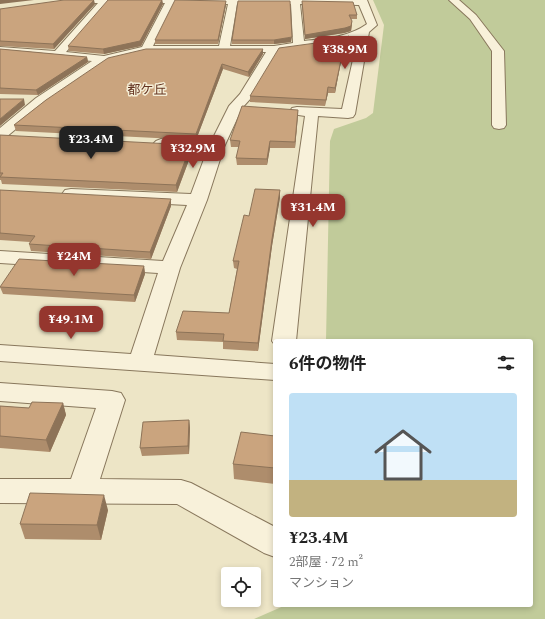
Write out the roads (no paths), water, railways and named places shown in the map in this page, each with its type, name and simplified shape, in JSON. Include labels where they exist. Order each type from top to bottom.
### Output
[{"type":"street","points":[[0,50],[104,59],[146,49],[274,49],[338,40],[364,31],[372,25],[363,1],[74,0]]},
{"type":"street","points":[[454,0],[473,17],[498,51],[499,125]]},
{"type":"street","points":[[58,55],[106,1]]},
{"type":"street","points":[[146,49],[171,1]]},
{"type":"street","points":[[224,48],[233,1]]},
{"type":"street","points":[[295,1],[299,45]]},
{"type":"street","points":[[282,110],[348,114],[364,31]]},
{"type":"street","points":[[140,363],[170,268],[198,200],[216,147],[236,106],[245,97],[274,49]]},
{"type":"street","points":[[0,135],[41,101],[104,59]]},
{"type":"street","points":[[19,100],[41,101]]},
{"type":"street","points":[[236,106],[251,107]]},
{"type":"street","points":[[284,339],[312,112]]},
{"type":"street","points":[[0,135],[16,137]]},
{"type":"street","points":[[144,143],[216,147]]},
{"type":"street","points":[[55,193],[198,200]]},
{"type":"street","points":[[0,257],[170,268]]},
{"type":"street","points":[[0,353],[273,372]]},
{"type":"street","points":[[0,392],[112,400],[81,491]]},
{"type":"street","points":[[0,491],[180,492],[273,542]]},
{"type":"district","name":"都ケ丘","points":[[147,89]]}]
